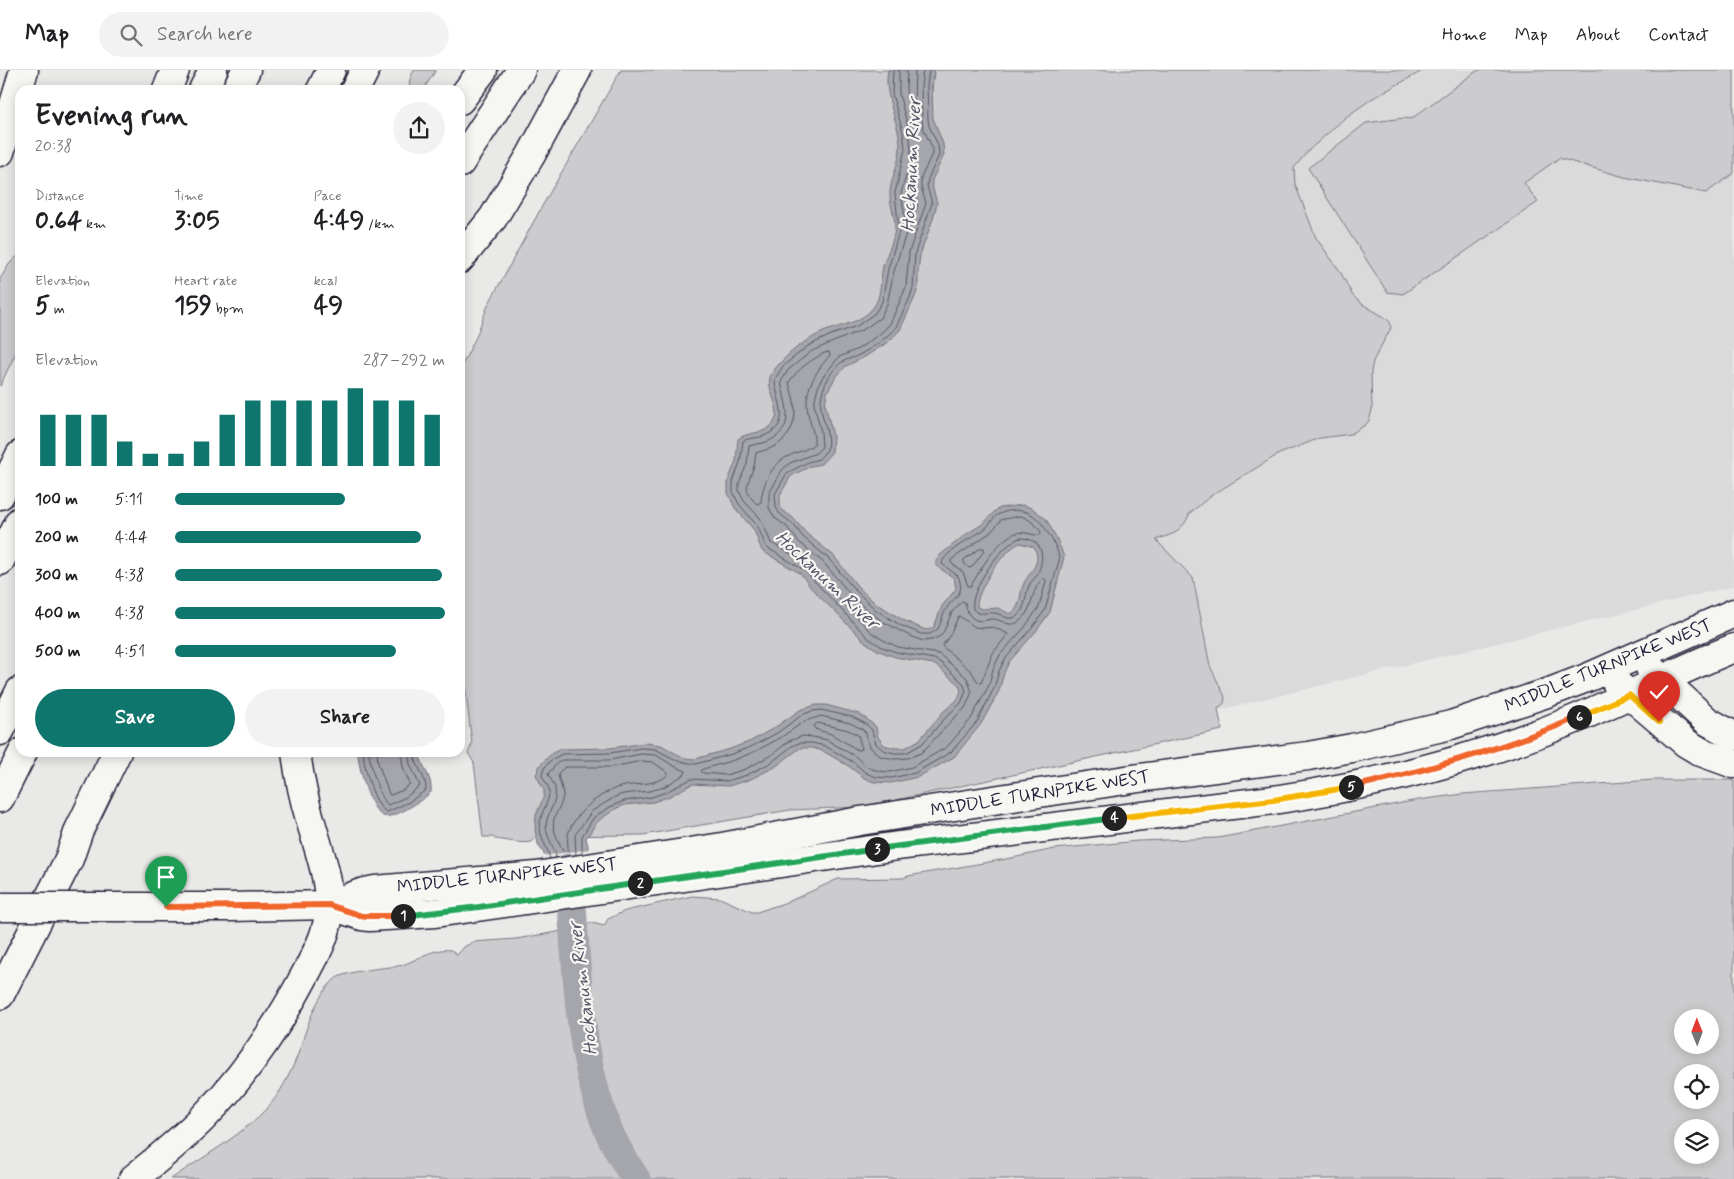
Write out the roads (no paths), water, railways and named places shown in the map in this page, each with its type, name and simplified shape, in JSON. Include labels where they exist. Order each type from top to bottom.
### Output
[{"type":"main road","points":[[20,85],[24,70]]},
{"type":"main road","points":[[169,85],[175,70]]},
{"type":"main road","points":[[206,85],[213,70]]},
{"type":"main road","points":[[238,85],[246,70]]},
{"type":"main road","points":[[324,85],[331,70]]},
{"type":"main road","points":[[358,85],[365,70]]},
{"type":"main road","points":[[465,93],[483,70]]},
{"type":"main road","points":[[465,155],[521,70]]},
{"type":"main road","points":[[465,274],[477,255],[493,218],[577,70]]},
{"type":"main road","points":[[0,152],[15,101]]},
{"type":"main road","points":[[465,254],[493,218]]},
{"type":"main road","points":[[0,495],[15,465]]},
{"type":"main road","points":[[0,561],[15,531]]},
{"type":"main road","name":"MIDDLE TURNPIKE WEST","points":[[603,877],[722,847],[821,828],[1071,788],[1308,756],[1400,738],[1469,720],[1548,693],[1734,613]]},
{"type":"main road","name":"MIDDLE TURNPIKE WEST","points":[[0,907],[329,905],[362,916],[378,917],[435,913],[538,887],[603,877],[824,856],[954,838],[1273,800],[1334,790],[1397,776],[1483,752],[1569,722],[1734,648]]},
{"type":"main road","points":[[1638,655],[1707,721],[1734,736]]},
{"type":"main road","points":[[1602,671],[1673,734],[1692,748],[1734,764]]},
{"type":"main road","points":[[0,730],[15,701]]},
{"type":"main road","points":[[0,798],[20,757]]},
{"type":"main road","points":[[0,995],[69,859],[78,830],[114,757]]},
{"type":"main road","points":[[69,859],[84,840],[129,757]]},
{"type":"main road","points":[[133,1179],[170,1149],[206,1115],[232,1085],[288,1005],[312,962],[325,931],[329,905],[327,883],[304,799],[297,757]]},
{"type":"main road","points":[[821,828],[824,856]]},
{"type":"water","points":[[888,70],[934,70],[932,86],[933,118],[943,144],[944,155],[932,180],[937,203],[920,255],[918,288],[900,330],[888,342],[846,366],[835,378],[827,393],[825,404],[833,436],[832,452],[821,464],[811,466],[791,476],[780,495],[780,506],[807,534],[833,555],[858,587],[874,602],[903,620],[928,630],[934,627],[942,606],[956,589],[954,578],[936,566],[939,556],[965,535],[984,523],[1000,508],[1022,505],[1032,508],[1046,519],[1064,557],[1050,612],[1009,662],[999,691],[981,724],[954,757],[918,777],[891,783],[874,782],[864,778],[823,751],[812,748],[800,748],[775,767],[749,780],[728,786],[692,784],[668,797],[653,802],[625,805],[617,808],[598,821],[586,838],[588,846],[587,861],[547,873],[544,854],[538,844],[535,830],[536,815],[544,796],[544,790],[536,775],[540,765],[552,753],[561,749],[610,748],[646,743],[661,745],[684,758],[695,759],[751,741],[800,710],[816,705],[826,705],[859,714],[876,727],[878,737],[884,745],[905,748],[919,740],[944,711],[957,700],[961,691],[959,685],[933,664],[895,657],[879,651],[865,642],[811,588],[801,574],[762,551],[754,530],[735,508],[728,493],[728,481],[736,461],[738,439],[768,428],[775,419],[776,407],[769,383],[775,369],[791,352],[803,343],[821,333],[863,317],[878,300],[883,266],[895,231],[890,192],[900,150],[899,134],[887,89]],"holes":[[[1020,543],[1034,547],[1037,558],[1036,562],[1022,587],[1017,608],[1010,614],[998,608],[982,609],[977,607],[986,581],[1006,553]]]},
{"type":"water","points":[[359,757],[420,757],[429,777],[431,792],[416,804],[401,812],[383,816],[378,812],[369,797]]},
{"type":"waterway","name":"Hockanum River","points":[[569,868],[579,996],[588,1060],[595,1092],[608,1129],[636,1179]]}]
